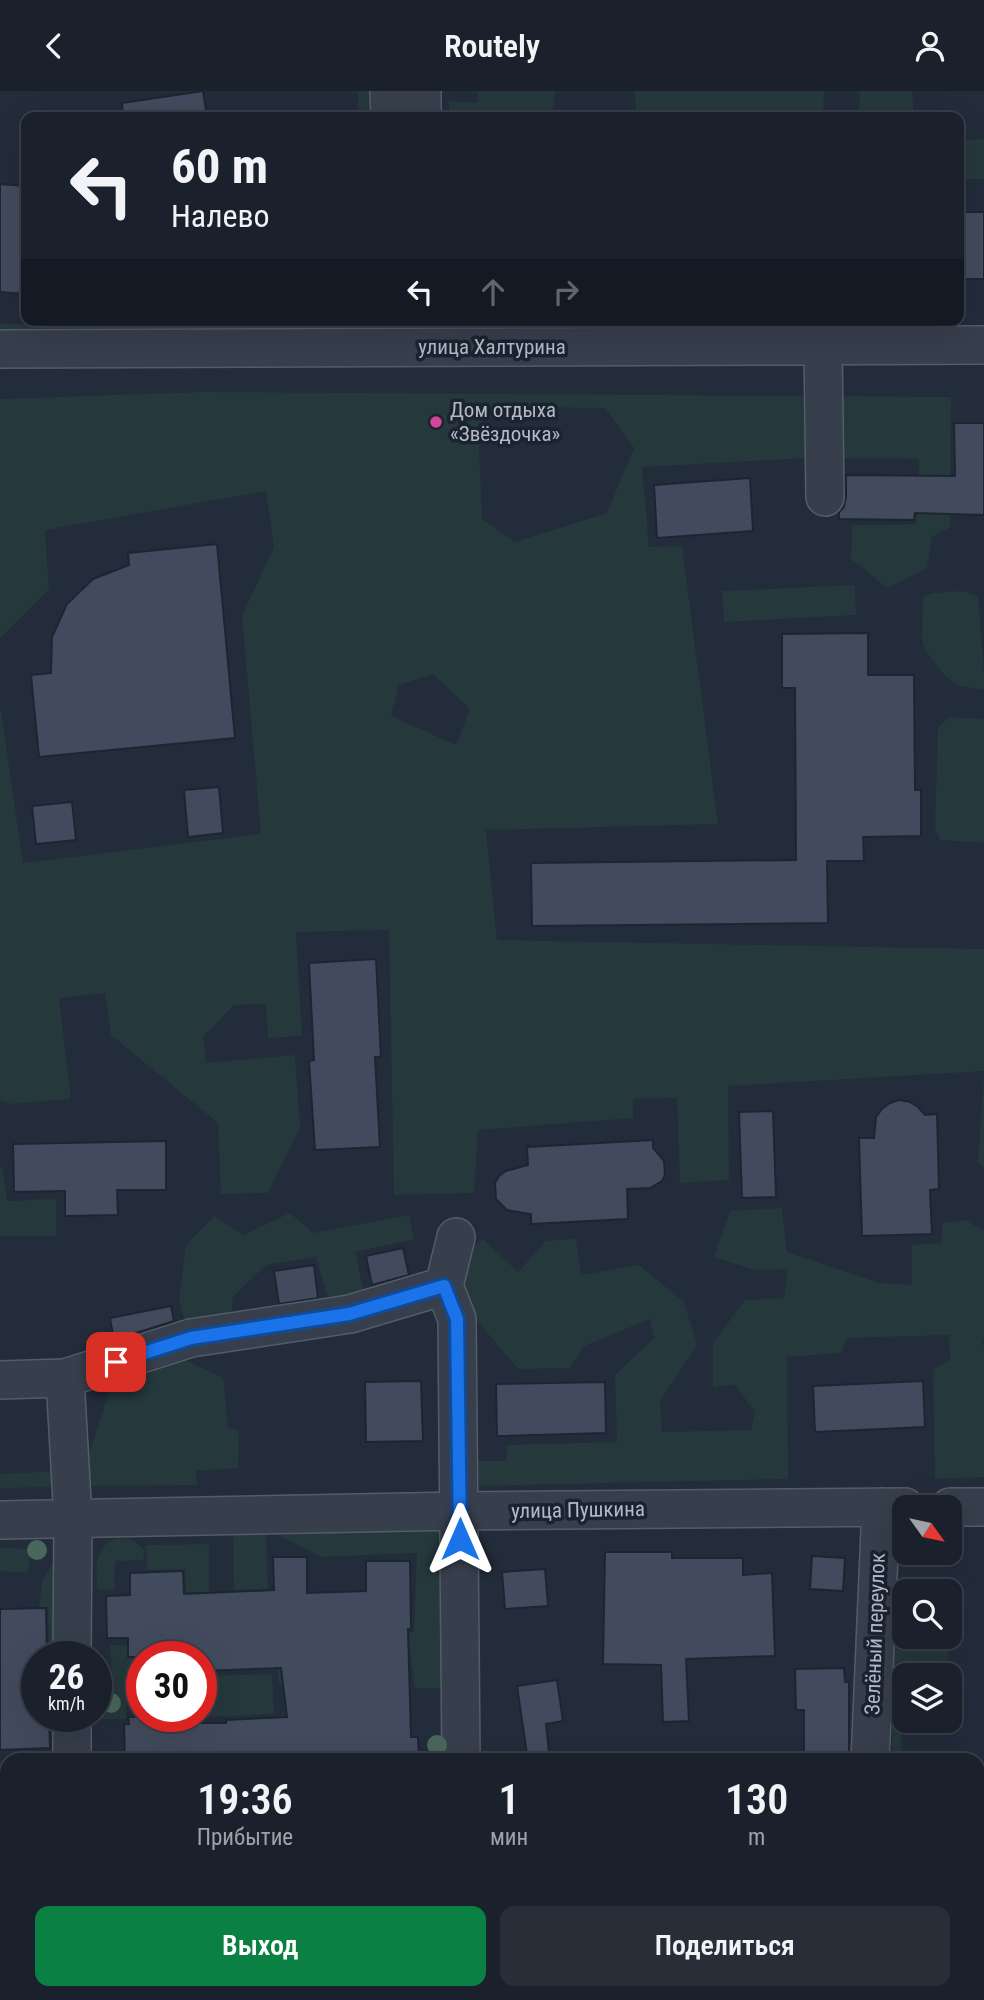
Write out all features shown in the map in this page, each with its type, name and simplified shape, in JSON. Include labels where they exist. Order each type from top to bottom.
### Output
[{"type":"street","points":[[389,91],[390,112]]},
{"type":"street","points":[[422,91],[422,112]]},
{"type":"street","name":"улица Халтурина","points":[[0,349],[409,329],[823,345],[984,345]]},
{"type":"street","points":[[823,345],[825,497]]},
{"type":"street","points":[[456,1237],[444,1286],[457,1319],[461,1753]]},
{"type":"street","points":[[0,1380],[65,1378],[191,1338],[349,1314],[444,1286]]},
{"type":"street","points":[[65,1378],[73,1519],[72,1641]]},
{"type":"street","name":"улица Пушкина","points":[[0,1520],[460,1511],[892,1507]]},
{"type":"street","points":[[962,1507],[984,1507]]},
{"type":"street","name":"Зелёный переулок","points":[[871,1753],[892,1518]]},
{"type":"street","points":[[72,1732],[72,1753]]},
{"type":"green space","points":[[358,91],[381,91],[381,112],[358,112]]},
{"type":"green space","points":[[478,91],[555,91],[553,112],[449,112],[449,101],[477,103]]},
{"type":"green space","points":[[635,91],[824,91],[823,112],[636,112]]},
{"type":"green space","points":[[860,91],[912,91],[914,112],[859,112]]},
{"type":"green space","points":[[984,139],[984,179],[964,179],[964,140]]},
{"type":"green space","points":[[0,324],[388,326],[394,337],[0,338]]},
{"type":"green space","points":[[431,326],[914,326],[909,334],[422,337]]},
{"type":"green space","points":[[205,392],[951,397],[950,527],[932,537],[927,568],[887,588],[851,559],[852,525],[916,524],[919,459],[807,458],[642,467],[649,547],[682,546],[718,824],[486,830],[497,940],[984,949],[984,1071],[728,1086],[729,1180],[680,1183],[677,1098],[633,1099],[633,1118],[478,1130],[474,1193],[394,1195],[389,930],[296,932],[302,1036],[268,1038],[266,1004],[234,1005],[203,1037],[206,1063],[295,1055],[300,1127],[268,1193],[221,1194],[218,1123],[111,1035],[105,993],[59,998],[71,1099],[12,1104],[0,1100],[0,705],[23,863],[261,834],[242,616],[274,547],[266,491],[45,530],[49,589],[0,638],[0,399]],"holes":[[[514,407],[605,408],[634,448],[607,513],[515,542],[482,519],[478,424]],[[433,674],[470,709],[456,745],[391,716],[399,685]]]},
{"type":"green space","points":[[855,585],[856,615],[724,622],[722,591]]},
{"type":"green space","points":[[963,591],[978,597],[984,674],[984,687],[981,690],[957,685],[945,676],[925,650],[922,639],[923,597],[933,593]]},
{"type":"green space","points":[[949,717],[984,719],[984,843],[940,840],[935,827],[938,728]]},
{"type":"green space","points":[[984,1074],[984,1168],[978,1163]]},
{"type":"green space","points":[[0,1166],[7,1201],[56,1199],[56,1236],[0,1236]]},
{"type":"green space","points":[[782,1208],[787,1252],[879,1283],[912,1285],[912,1245],[941,1243],[943,1223],[965,1220],[984,1231],[984,1477],[935,1479],[933,1370],[950,1360],[949,1335],[847,1338],[841,1353],[787,1357],[788,1479],[477,1486],[476,1461],[506,1461],[507,1445],[617,1442],[615,1375],[654,1338],[650,1319],[584,1346],[570,1368],[518,1369],[464,1305],[462,1255],[483,1239],[518,1272],[546,1241],[576,1239],[581,1275],[639,1265],[684,1302],[697,1345],[660,1401],[662,1432],[751,1430],[755,1412],[735,1385],[713,1387],[713,1343],[745,1300],[784,1298],[788,1269],[755,1270],[714,1257],[730,1211]]},
{"type":"green space","points":[[290,1213],[313,1233],[409,1215],[414,1239],[355,1252],[364,1292],[328,1297],[316,1257],[266,1265],[233,1297],[231,1324],[187,1330],[179,1300],[186,1245],[214,1216],[243,1235]]},
{"type":"green space","points":[[175,1355],[223,1378],[228,1428],[239,1429],[238,1468],[196,1471],[197,1485],[87,1486],[86,1464],[115,1373]]},
{"type":"green space","points":[[62,1471],[63,1487],[0,1488],[0,1474]]},
{"type":"green space","points":[[453,1515],[453,1689],[415,1688],[410,1651],[364,1654],[279,1685],[277,1645],[414,1632],[417,1553],[321,1557],[273,1532]]},
{"type":"green space","points":[[266,1531],[268,1589],[234,1590],[233,1532]]},
{"type":"green space","points":[[119,1538],[133,1540],[145,1550],[143,1560],[115,1561],[114,1590],[97,1589],[97,1566],[101,1551],[105,1545]]},
{"type":"green space","points":[[209,1544],[209,1592],[186,1592],[185,1569],[147,1570],[146,1545]]},
{"type":"green space","points":[[0,1548],[31,1549],[28,1573],[0,1571]]},
{"type":"green space","points":[[52,1564],[57,1569],[57,1641],[49,1641],[48,1607],[39,1607],[42,1582]]},
{"type":"green space","points":[[112,1645],[126,1645],[126,1719],[112,1719]]},
{"type":"green space","points":[[893,1649],[948,1649],[948,1663],[893,1663]]},
{"type":"green space","points":[[272,1674],[274,1714],[217,1716],[217,1676]]},
{"type":"green space","points":[[892,1733],[901,1733],[901,1753],[892,1753]]},
{"type":"building","points":[[203,91],[206,112],[123,112],[122,103]]},
{"type":"building","points":[[0,184],[21,186],[21,294],[0,292]]},
{"type":"building","points":[[964,212],[984,212],[984,279],[964,279]]},
{"type":"building","points":[[954,423],[984,423],[984,515],[915,513],[914,520],[839,519],[839,512],[844,507],[846,497],[846,475],[955,476]]},
{"type":"building","points":[[750,478],[753,531],[657,538],[654,485]]},
{"type":"building","points":[[217,544],[235,738],[39,757],[31,675],[51,673],[52,637],[67,604],[93,579],[129,565],[128,553]]},
{"type":"building","points":[[868,633],[868,675],[914,675],[915,790],[921,790],[921,836],[863,837],[864,861],[827,861],[828,923],[532,926],[531,863],[796,860],[795,688],[782,688],[782,634]]},
{"type":"building","points":[[219,787],[223,833],[188,837],[184,790]]},
{"type":"building","points":[[72,802],[76,840],[36,844],[32,806]]},
{"type":"building","points":[[376,959],[381,1057],[375,1057],[380,1147],[315,1150],[309,1061],[314,1060],[309,963]]},
{"type":"building","points":[[899,1100],[910,1102],[925,1115],[937,1114],[939,1189],[930,1190],[932,1234],[862,1236],[859,1138],[874,1138],[876,1117],[890,1103]]},
{"type":"building","points":[[773,1111],[776,1197],[742,1198],[739,1112]]},
{"type":"building","points":[[653,1140],[653,1148],[664,1161],[665,1175],[662,1181],[650,1188],[627,1189],[628,1219],[531,1224],[531,1214],[507,1210],[496,1199],[495,1183],[499,1176],[506,1171],[528,1165],[527,1147]]},
{"type":"building","points":[[166,1141],[166,1190],[117,1190],[118,1215],[65,1216],[65,1191],[14,1192],[13,1144]]},
{"type":"building","points":[[403,1248],[409,1275],[372,1285],[366,1256]]},
{"type":"building","points":[[314,1265],[318,1298],[279,1304],[274,1271]]},
{"type":"building","points":[[171,1306],[174,1321],[114,1340],[110,1318]]},
{"type":"building","points":[[421,1381],[423,1441],[366,1442],[365,1382]]},
{"type":"building","points":[[923,1381],[925,1427],[815,1432],[813,1386]]},
{"type":"building","points":[[605,1382],[606,1433],[497,1436],[496,1384]]},
{"type":"building","points":[[605,1552],[672,1552],[672,1558],[743,1558],[743,1575],[772,1573],[775,1656],[686,1659],[689,1721],[663,1722],[661,1665],[603,1664]]},
{"type":"building","points":[[812,1556],[845,1558],[843,1591],[810,1589]]},
{"type":"building","points":[[273,1557],[307,1557],[307,1593],[366,1591],[366,1561],[410,1561],[411,1629],[408,1629],[411,1737],[418,1737],[419,1753],[125,1753],[124,1724],[126,1732],[217,1732],[217,1723],[226,1723],[226,1720],[287,1717],[281,1668],[217,1670],[217,1641],[128,1641],[128,1638],[107,1638],[106,1596],[130,1595],[130,1573],[183,1571],[184,1594],[274,1590]]},
{"type":"building","points":[[545,1569],[548,1606],[505,1609],[502,1572]]},
{"type":"building","points":[[46,1608],[47,1641],[21,1641],[21,1732],[49,1732],[50,1748],[0,1750],[0,1609]]},
{"type":"building","points":[[844,1668],[845,1682],[849,1682],[849,1753],[804,1753],[804,1710],[796,1710],[795,1669]]},
{"type":"building","points":[[557,1680],[563,1721],[546,1724],[549,1753],[527,1753],[517,1686]]},
{"type":"place","name":"Дом отдыха «Звёздочка»","points":[[436,422]]},
{"type":"route","points":[[116,1362],[191,1338],[349,1314],[444,1286],[457,1319],[460,1539]]}]
